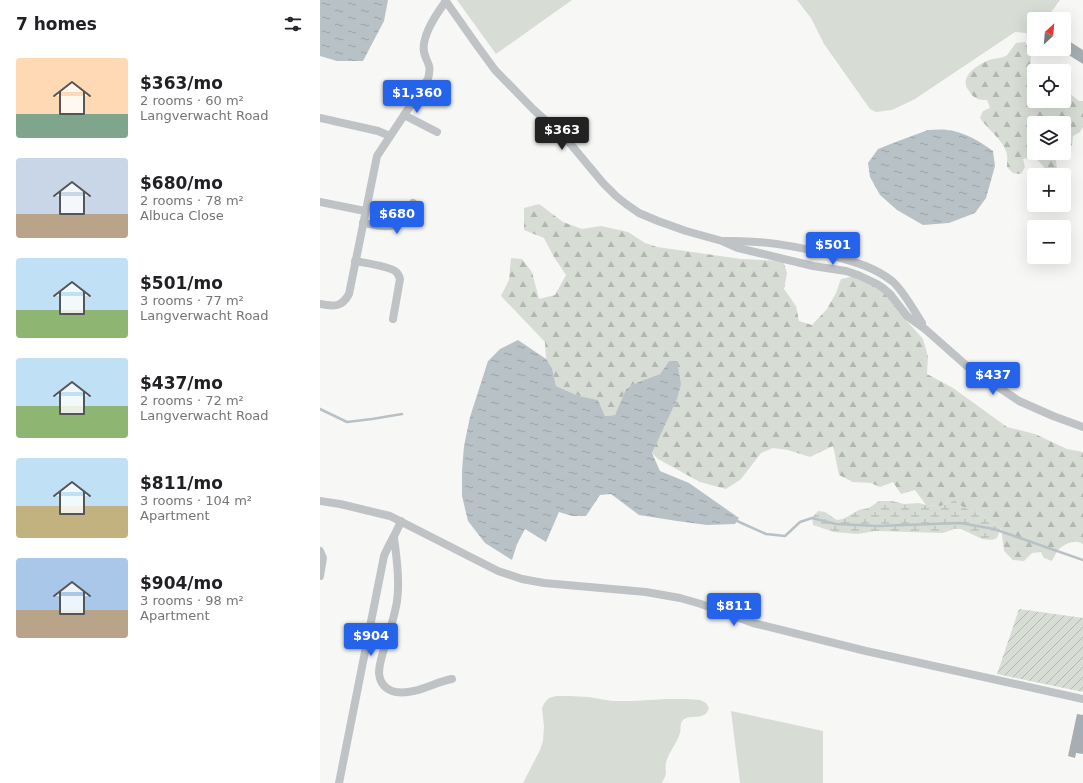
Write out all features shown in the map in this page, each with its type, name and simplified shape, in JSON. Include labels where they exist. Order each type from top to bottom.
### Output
[{"type":"street","points":[[320,304],[337,306],[346,300],[349,294],[377,156],[428,79],[430,65],[424,53],[425,38],[446,0],[495,70],[568,141],[603,183],[616,196],[639,213],[658,222],[686,232],[722,241],[738,248],[813,266],[846,271],[858,275],[883,288],[907,316],[925,329],[968,367],[1020,401],[1053,416],[1083,427]]},
{"type":"street","points":[[404,115],[437,132]]},
{"type":"street","points":[[320,118],[378,131],[390,136]]},
{"type":"street","points":[[320,202],[365,211]]},
{"type":"street","points":[[363,223],[394,226],[399,223],[413,203]]},
{"type":"street","points":[[722,241],[738,240],[797,247],[868,266],[893,282],[900,290],[925,329]]},
{"type":"street","points":[[356,262],[390,269],[399,274],[400,279],[393,319]]},
{"type":"street","points":[[320,501],[340,504],[390,516],[498,571],[522,579],[544,583],[646,592],[680,598],[753,623],[873,652],[1083,699]]},
{"type":"street","points":[[338,783],[384,556],[401,522]]},
{"type":"street","points":[[394,538],[398,591],[396,610],[380,663],[380,680],[388,689],[394,692],[401,692],[413,691],[452,679]]},
{"type":"street","points":[[320,551],[323,558],[320,576]]},
{"type":"green space","points":[[457,0],[572,0],[496,54]]},
{"type":"green space","points":[[797,0],[1060,0],[1051,12],[1027,12],[1027,34],[1015,32],[915,99],[892,110],[876,112],[870,109],[824,44],[811,18]]},
{"type":"green space","points":[[1025,42],[1027,45],[1027,56],[1030,56],[1031,64],[1027,64],[1027,108],[1071,108],[1071,95],[1079,101],[1083,101],[1083,127],[1080,132],[1073,136],[1071,146],[1071,116],[1027,116],[1027,158],[1023,159],[1025,167],[1021,174],[1013,173],[1007,167],[1007,155],[1004,147],[980,118],[983,111],[990,108],[987,100],[975,97],[966,86],[967,76],[974,68],[989,60],[1005,56],[1016,43]]},
{"type":"green space","points":[[1037,160],[1056,160],[1057,168],[1044,168]]},
{"type":"green space","points":[[539,204],[563,222],[582,229],[601,226],[628,232],[645,243],[657,247],[741,259],[783,261],[787,273],[784,289],[796,306],[799,321],[812,325],[827,309],[836,293],[841,279],[859,275],[881,286],[906,320],[923,339],[928,357],[927,374],[953,388],[1007,427],[1035,434],[1067,449],[1083,452],[1083,544],[1071,542],[1065,545],[1058,550],[1052,561],[1044,558],[1041,552],[1032,553],[1024,561],[1013,560],[1004,551],[1001,528],[983,516],[961,506],[954,500],[941,506],[926,505],[915,490],[901,494],[893,482],[880,487],[871,483],[853,482],[839,475],[833,446],[810,457],[788,450],[773,448],[761,453],[741,479],[726,489],[700,482],[658,459],[652,453],[661,431],[669,361],[660,374],[638,382],[626,389],[615,415],[605,416],[598,400],[579,396],[556,386],[552,368],[546,359],[545,342],[501,296],[509,280],[511,258],[522,259],[532,272],[539,299],[555,295],[566,275],[544,238],[524,230],[524,208]]},
{"type":"green space","points":[[954,500],[961,506],[983,516],[1001,528],[997,538],[992,540],[982,539],[961,529],[954,529],[943,533],[876,531],[857,534],[834,532],[813,525],[812,518],[818,511],[825,512],[837,520],[843,519],[859,510],[869,508],[879,501],[892,501],[904,504],[919,503],[941,506]]},
{"type":"green space","points":[[1019,609],[1083,618],[1083,692],[997,674]]},
{"type":"green space","points":[[556,696],[588,697],[612,701],[688,699],[700,700],[706,703],[709,708],[704,715],[685,718],[682,721],[679,737],[666,762],[666,774],[662,783],[523,783],[543,741],[544,727],[542,708],[549,698]]},
{"type":"green space","points":[[731,711],[823,731],[823,783],[740,783]]},
{"type":"water","points":[[320,0],[388,0],[384,21],[363,61],[337,61],[320,56]]},
{"type":"water","points":[[928,130],[954,131],[977,140],[993,151],[995,166],[986,198],[975,213],[949,223],[923,225],[897,210],[880,195],[870,177],[868,163],[878,149]]},
{"type":"water","points":[[518,340],[546,359],[552,368],[556,386],[579,396],[598,400],[605,416],[615,415],[626,389],[638,382],[660,374],[669,361],[677,361],[681,384],[677,399],[652,453],[660,471],[689,483],[739,518],[735,524],[707,525],[639,515],[611,494],[600,495],[586,516],[572,516],[559,512],[546,542],[525,529],[517,544],[512,560],[485,543],[468,521],[462,496],[464,446],[470,417],[488,361],[500,349]]},
{"type":"building","points":[[1071,42],[1083,50],[1083,64],[1070,56]]},
{"type":"building","points":[[1077,714],[1083,715],[1083,754],[1076,753],[1075,758],[1068,756]]},
{"type":"waterway","points":[[320,409],[347,422],[402,414]]},
{"type":"waterway","points":[[737,521],[766,534],[785,536],[800,522],[812,518],[836,524],[878,526],[960,523],[994,529],[1083,560]]}]
